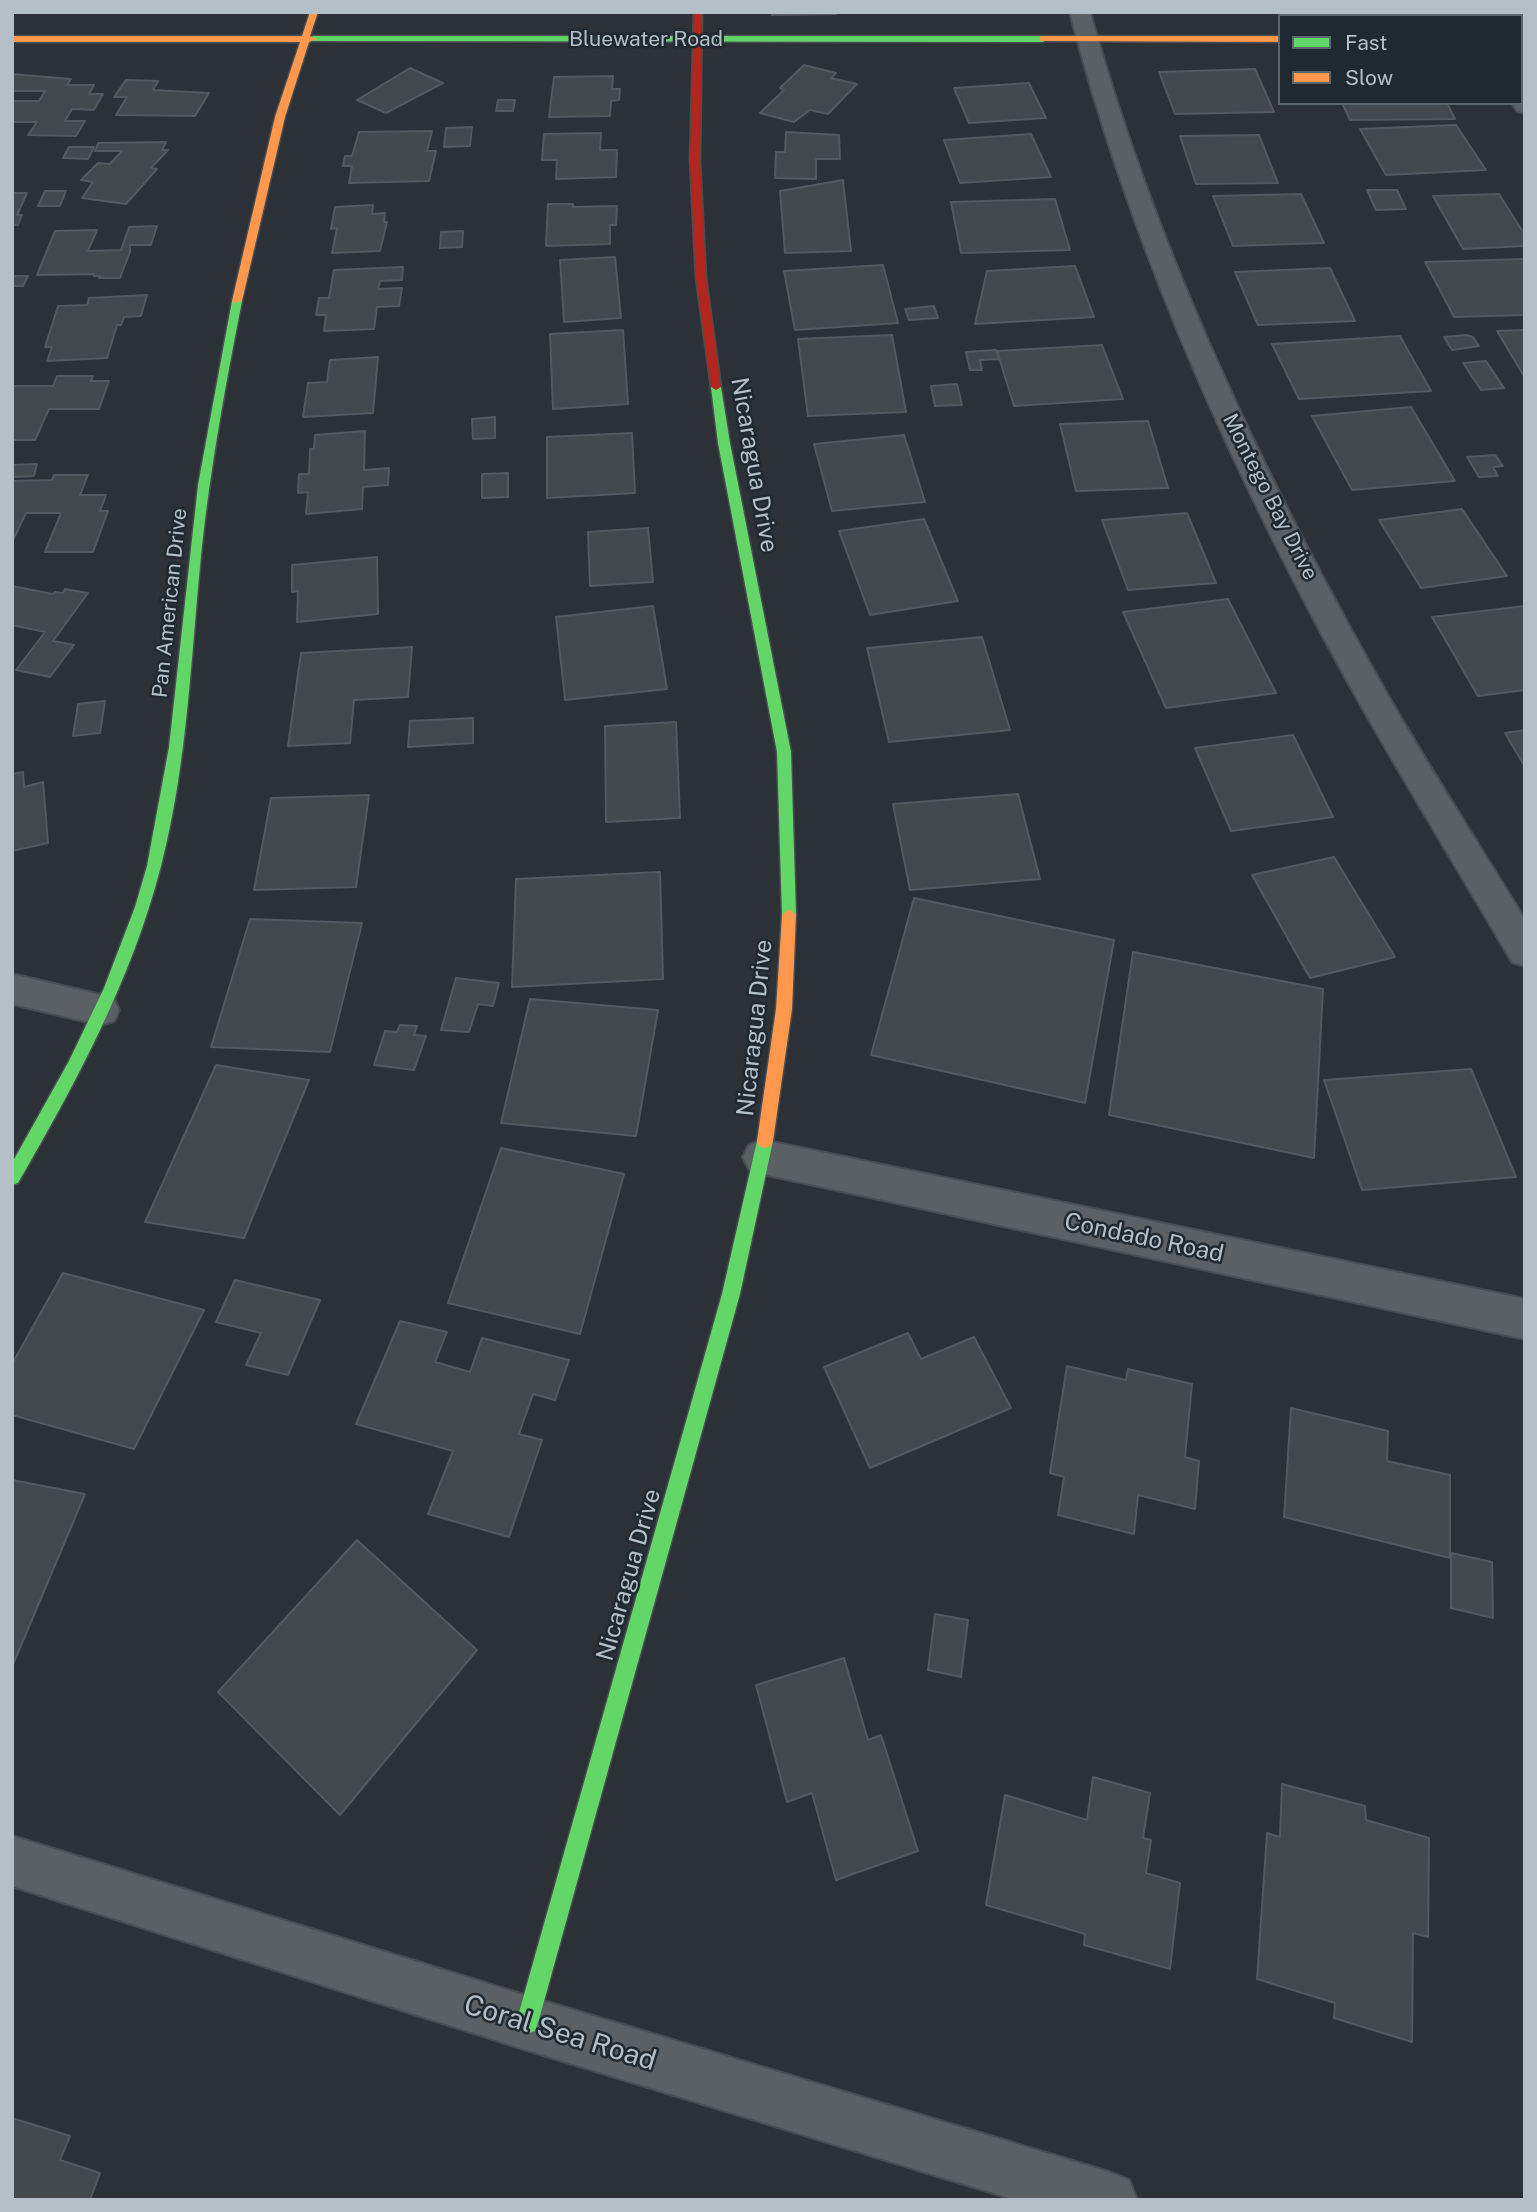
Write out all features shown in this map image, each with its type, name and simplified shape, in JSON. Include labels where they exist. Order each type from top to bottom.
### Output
[{"type":"street","name":"Pan American Drive","points":[[12,1178],[38,1135],[101,1010],[143,902],[161,836],[178,742],[198,528],[223,371],[266,170],[314,12]]},
{"type":"street","name":"Nicaragua Drive","points":[[527,2024],[731,1294],[763,1157],[784,1009],[790,886],[787,789],[778,711],[724,443],[701,278],[695,196],[698,12]]},
{"type":"street","name":"Bluewater Road","points":[[12,39],[697,41],[1083,26],[1278,39]]},
{"type":"street","name":"Montego Bay Drive","points":[[1083,26],[1104,102],[1153,237],[1203,359],[1269,502],[1355,666],[1525,952]]},
{"type":"street","points":[[12,989],[101,1010]]},
{"type":"street","name":"Condado Road","points":[[763,1157],[1525,1319]]},
{"type":"street","name":"Coral Sea Road","points":[[12,1861],[527,2024],[1109,2200]]},
{"type":"building","points":[[772,12],[836,12],[836,14],[772,15]]},
{"type":"building","points":[[804,65],[836,73],[831,78],[857,84],[828,114],[810,110],[794,122],[760,113],[784,90],[780,88]]},
{"type":"building","points":[[410,68],[443,83],[386,113],[357,100]]},
{"type":"building","points":[[1255,69],[1274,112],[1175,114],[1159,72]]},
{"type":"building","points":[[12,74],[71,79],[67,85],[94,85],[89,94],[103,94],[94,110],[72,109],[65,121],[85,121],[76,136],[28,135],[37,122],[12,122],[12,101],[39,101],[45,91],[12,91]]},
{"type":"building","points":[[613,76],[612,89],[620,89],[619,100],[611,101],[610,116],[549,117],[554,77]]},
{"type":"building","points":[[126,80],[158,81],[153,90],[209,93],[195,116],[116,115],[127,97],[114,97]]},
{"type":"building","points":[[1029,83],[1046,118],[969,123],[954,88]]},
{"type":"building","points":[[498,100],[515,100],[513,111],[496,111]]},
{"type":"building","points":[[1343,105],[1448,105],[1455,119],[1350,120]]},
{"type":"building","points":[[1456,125],[1486,170],[1386,175],[1360,129]]},
{"type":"building","points":[[472,127],[470,146],[444,147],[446,128]]},
{"type":"building","points":[[432,131],[427,151],[436,151],[429,181],[349,183],[352,166],[343,166],[345,156],[352,156],[359,132]]},
{"type":"building","points":[[786,132],[839,135],[840,159],[816,159],[816,179],[775,178],[776,152],[785,152]]},
{"type":"building","points":[[601,133],[600,150],[617,150],[616,177],[556,179],[557,160],[542,160],[544,134]]},
{"type":"building","points":[[1031,134],[1051,177],[960,183],[944,140]]},
{"type":"building","points":[[1259,135],[1278,183],[1196,184],[1180,136]]},
{"type":"building","points":[[166,142],[162,150],[168,150],[151,168],[157,169],[126,204],[82,198],[93,182],[81,180],[98,163],[110,164],[122,151],[95,151],[98,143]]},
{"type":"building","points":[[69,147],[94,147],[88,159],[63,158]]},
{"type":"building","points":[[843,180],[851,251],[785,253],[780,191]]},
{"type":"building","points":[[1367,190],[1397,190],[1406,209],[1376,210]]},
{"type":"building","points":[[45,191],[66,191],[60,206],[38,206]]},
{"type":"building","points":[[12,193],[27,193],[17,215],[22,215],[18,225],[12,225]]},
{"type":"building","points":[[1301,194],[1324,243],[1233,246],[1213,196]]},
{"type":"building","points":[[1499,194],[1525,235],[1525,246],[1463,249],[1433,196]]},
{"type":"building","points":[[1055,199],[1070,250],[961,253],[951,202]]},
{"type":"building","points":[[548,204],[573,204],[573,207],[617,206],[616,225],[610,225],[610,244],[546,246]]},
{"type":"building","points":[[373,205],[372,214],[385,213],[384,222],[387,222],[380,251],[332,253],[337,228],[331,229],[335,207]]},
{"type":"building","points":[[157,226],[151,245],[130,245],[120,278],[99,278],[100,276],[94,274],[37,275],[55,231],[97,230],[88,251],[121,250],[129,227]]},
{"type":"building","points":[[463,231],[462,247],[440,248],[441,232]]},
{"type":"building","points":[[615,257],[621,318],[564,322],[560,260]]},
{"type":"building","points":[[1525,259],[1525,315],[1454,317],[1425,262]]},
{"type":"building","points":[[883,265],[898,323],[795,330],[784,271]]},
{"type":"building","points":[[1075,266],[1094,317],[975,324],[987,271]]},
{"type":"building","points":[[403,267],[402,280],[380,281],[378,289],[402,288],[399,306],[377,307],[374,329],[324,331],[326,315],[316,315],[319,298],[329,298],[334,270]]},
{"type":"building","points":[[1330,268],[1355,321],[1258,325],[1235,272]]},
{"type":"building","points":[[12,276],[28,276],[23,286],[12,286]]},
{"type":"building","points":[[147,295],[141,316],[124,317],[121,325],[117,325],[107,358],[47,361],[52,347],[45,347],[58,306],[87,305],[89,298]]},
{"type":"building","points":[[934,306],[938,318],[909,320],[905,309]]},
{"type":"building","points":[[623,330],[628,404],[553,409],[550,334]]},
{"type":"building","points":[[1525,330],[1525,378],[1497,331]]},
{"type":"building","points":[[892,335],[906,412],[808,416],[798,339]]},
{"type":"building","points":[[1400,336],[1431,391],[1299,399],[1272,344]]},
{"type":"building","points":[[1444,337],[1473,337],[1479,346],[1452,350]]},
{"type":"building","points":[[1102,345],[1123,399],[1014,406],[997,351]]},
{"type":"building","points":[[996,350],[999,359],[980,360],[982,370],[970,370],[966,352]]},
{"type":"building","points":[[378,357],[373,413],[303,417],[308,383],[327,382],[330,360]]},
{"type":"building","points":[[1486,361],[1504,388],[1481,390],[1463,363]]},
{"type":"building","points":[[57,376],[93,376],[91,381],[109,381],[99,409],[49,409],[35,440],[12,440],[12,386],[53,386]]},
{"type":"building","points":[[957,384],[962,405],[935,406],[931,386]]},
{"type":"building","points":[[1411,407],[1455,481],[1352,490],[1312,416]]},
{"type":"building","points":[[495,417],[495,438],[473,439],[472,419]]},
{"type":"building","points":[[1148,421],[1168,488],[1076,491],[1060,424]]},
{"type":"building","points":[[365,431],[364,470],[389,468],[388,485],[363,487],[362,509],[306,514],[308,492],[298,493],[299,474],[309,474],[310,449],[314,449],[315,435]]},
{"type":"building","points":[[632,433],[635,493],[547,498],[547,437]]},
{"type":"building","points":[[904,435],[925,502],[832,511],[814,444]]},
{"type":"building","points":[[1495,455],[1503,466],[1493,467],[1498,476],[1479,477],[1467,457]]},
{"type":"building","points":[[37,464],[34,476],[12,477],[12,465]]},
{"type":"building","points":[[508,473],[508,497],[482,498],[482,474]]},
{"type":"building","points":[[54,475],[88,475],[80,495],[106,495],[100,511],[108,511],[93,552],[45,552],[61,513],[26,513],[12,542],[12,481],[52,480]]},
{"type":"building","points":[[1462,509],[1507,576],[1421,588],[1379,520]]},
{"type":"building","points":[[1187,513],[1216,583],[1128,590],[1102,520]]},
{"type":"building","points":[[924,519],[958,601],[870,615],[839,531]]},
{"type":"building","points":[[648,528],[653,582],[590,586],[588,532]]},
{"type":"building","points":[[377,557],[378,614],[297,622],[298,591],[292,592],[292,565]]},
{"type":"building","points":[[12,586],[53,594],[63,593],[65,589],[88,593],[53,641],[74,645],[50,677],[16,670],[45,632],[12,625]]},
{"type":"building","points":[[1228,599],[1276,693],[1166,708],[1123,612]]},
{"type":"building","points":[[653,606],[667,689],[565,700],[556,617]]},
{"type":"building","points":[[1525,606],[1525,690],[1478,696],[1432,617]]},
{"type":"building","points":[[982,637],[1010,730],[889,742],[867,648]]},
{"type":"building","points":[[412,647],[408,697],[354,700],[350,743],[288,746],[301,653]]},
{"type":"building","points":[[105,701],[100,733],[73,736],[78,704]]},
{"type":"building","points":[[473,718],[473,743],[408,747],[410,721]]},
{"type":"building","points":[[676,722],[680,818],[606,822],[605,726]]},
{"type":"building","points":[[1525,730],[1525,767],[1505,733]]},
{"type":"building","points":[[1293,735],[1333,817],[1231,831],[1195,748]]},
{"type":"building","points":[[23,772],[24,787],[43,782],[48,843],[12,851],[12,774]]},
{"type":"building","points":[[1018,794],[1040,879],[910,890],[893,804]]},
{"type":"building","points":[[369,795],[356,887],[254,890],[271,798]]},
{"type":"building","points":[[1334,857],[1395,957],[1310,978],[1252,875]]},
{"type":"building","points":[[660,872],[663,979],[512,987],[516,879]]},
{"type":"building","points":[[914,898],[1114,940],[1085,1103],[871,1055]]},
{"type":"building","points":[[250,919],[362,923],[330,1052],[211,1047]]},
{"type":"building","points":[[1133,952],[1323,989],[1314,1158],[1109,1115]]},
{"type":"building","points":[[456,978],[499,983],[493,1006],[478,1004],[469,1032],[441,1030]]},
{"type":"building","points":[[530,999],[658,1010],[636,1136],[501,1123]]},
{"type":"building","points":[[400,1025],[417,1026],[414,1035],[426,1036],[414,1070],[374,1065],[385,1031],[397,1032]]},
{"type":"building","points":[[216,1065],[309,1080],[244,1238],[145,1222]]},
{"type":"building","points":[[1471,1069],[1516,1177],[1362,1190],[1324,1080]]},
{"type":"building","points":[[501,1148],[624,1174],[580,1334],[448,1303]]},
{"type":"building","points":[[63,1273],[204,1310],[134,1449],[12,1415],[12,1364]]},
{"type":"building","points":[[235,1280],[320,1300],[288,1375],[246,1365],[261,1333],[216,1322]]},
{"type":"building","points":[[400,1321],[447,1332],[435,1362],[470,1372],[482,1338],[569,1360],[555,1400],[533,1394],[519,1434],[542,1440],[509,1537],[428,1514],[453,1451],[356,1424]]},
{"type":"building","points":[[908,1333],[921,1359],[974,1337],[1011,1408],[870,1468],[824,1367]]},
{"type":"building","points":[[1067,1366],[1126,1380],[1128,1369],[1192,1384],[1185,1457],[1199,1461],[1195,1509],[1138,1495],[1134,1534],[1058,1515],[1064,1477],[1050,1473]]},
{"type":"building","points":[[1291,1408],[1388,1431],[1387,1461],[1450,1475],[1450,1558],[1284,1517]]},
{"type":"building","points":[[12,1480],[85,1494],[12,1667]]},
{"type":"building","points":[[357,1540],[477,1650],[340,1815],[218,1692]]},
{"type":"building","points":[[1451,1553],[1492,1562],[1493,1618],[1451,1608]]},
{"type":"building","points":[[935,1614],[968,1620],[961,1677],[928,1670]]},
{"type":"building","points":[[844,1658],[868,1740],[881,1735],[918,1851],[836,1880],[812,1793],[787,1802],[756,1685]]},
{"type":"building","points":[[1093,1777],[1150,1793],[1143,1838],[1151,1840],[1146,1873],[1180,1883],[1170,1969],[1084,1945],[1085,1934],[986,1905],[1005,1795],[1087,1820]]},
{"type":"building","points":[[1282,1784],[1365,1806],[1366,1820],[1429,1838],[1428,1937],[1413,1933],[1412,2042],[1334,2018],[1335,2003],[1257,1979],[1267,1833],[1280,1837]]},
{"type":"building","points":[[12,2118],[70,2136],[60,2160],[100,2173],[90,2200],[12,2200]]},
{"type":"traffic: fast","points":[[313,39],[1043,39]]},
{"type":"traffic: fast","points":[[12,1178],[55,1104],[112,988],[128,948],[154,866],[176,747],[204,485],[237,301]]},
{"type":"traffic: fast","points":[[716,387],[724,443],[784,752],[789,915]]},
{"type":"traffic: fast","points":[[527,2023],[731,1294],[765,1141]]},
{"type":"traffic: slow","points":[[237,301],[280,117],[314,12]]},
{"type":"traffic: slow","points":[[12,39],[313,39]]},
{"type":"traffic: slow","points":[[1043,39],[1278,39]]},
{"type":"traffic: slow","points":[[765,1141],[784,1009],[789,915]]},
{"type":"traffic: jam","points":[[698,12],[695,160],[701,278],[716,387]]}]
